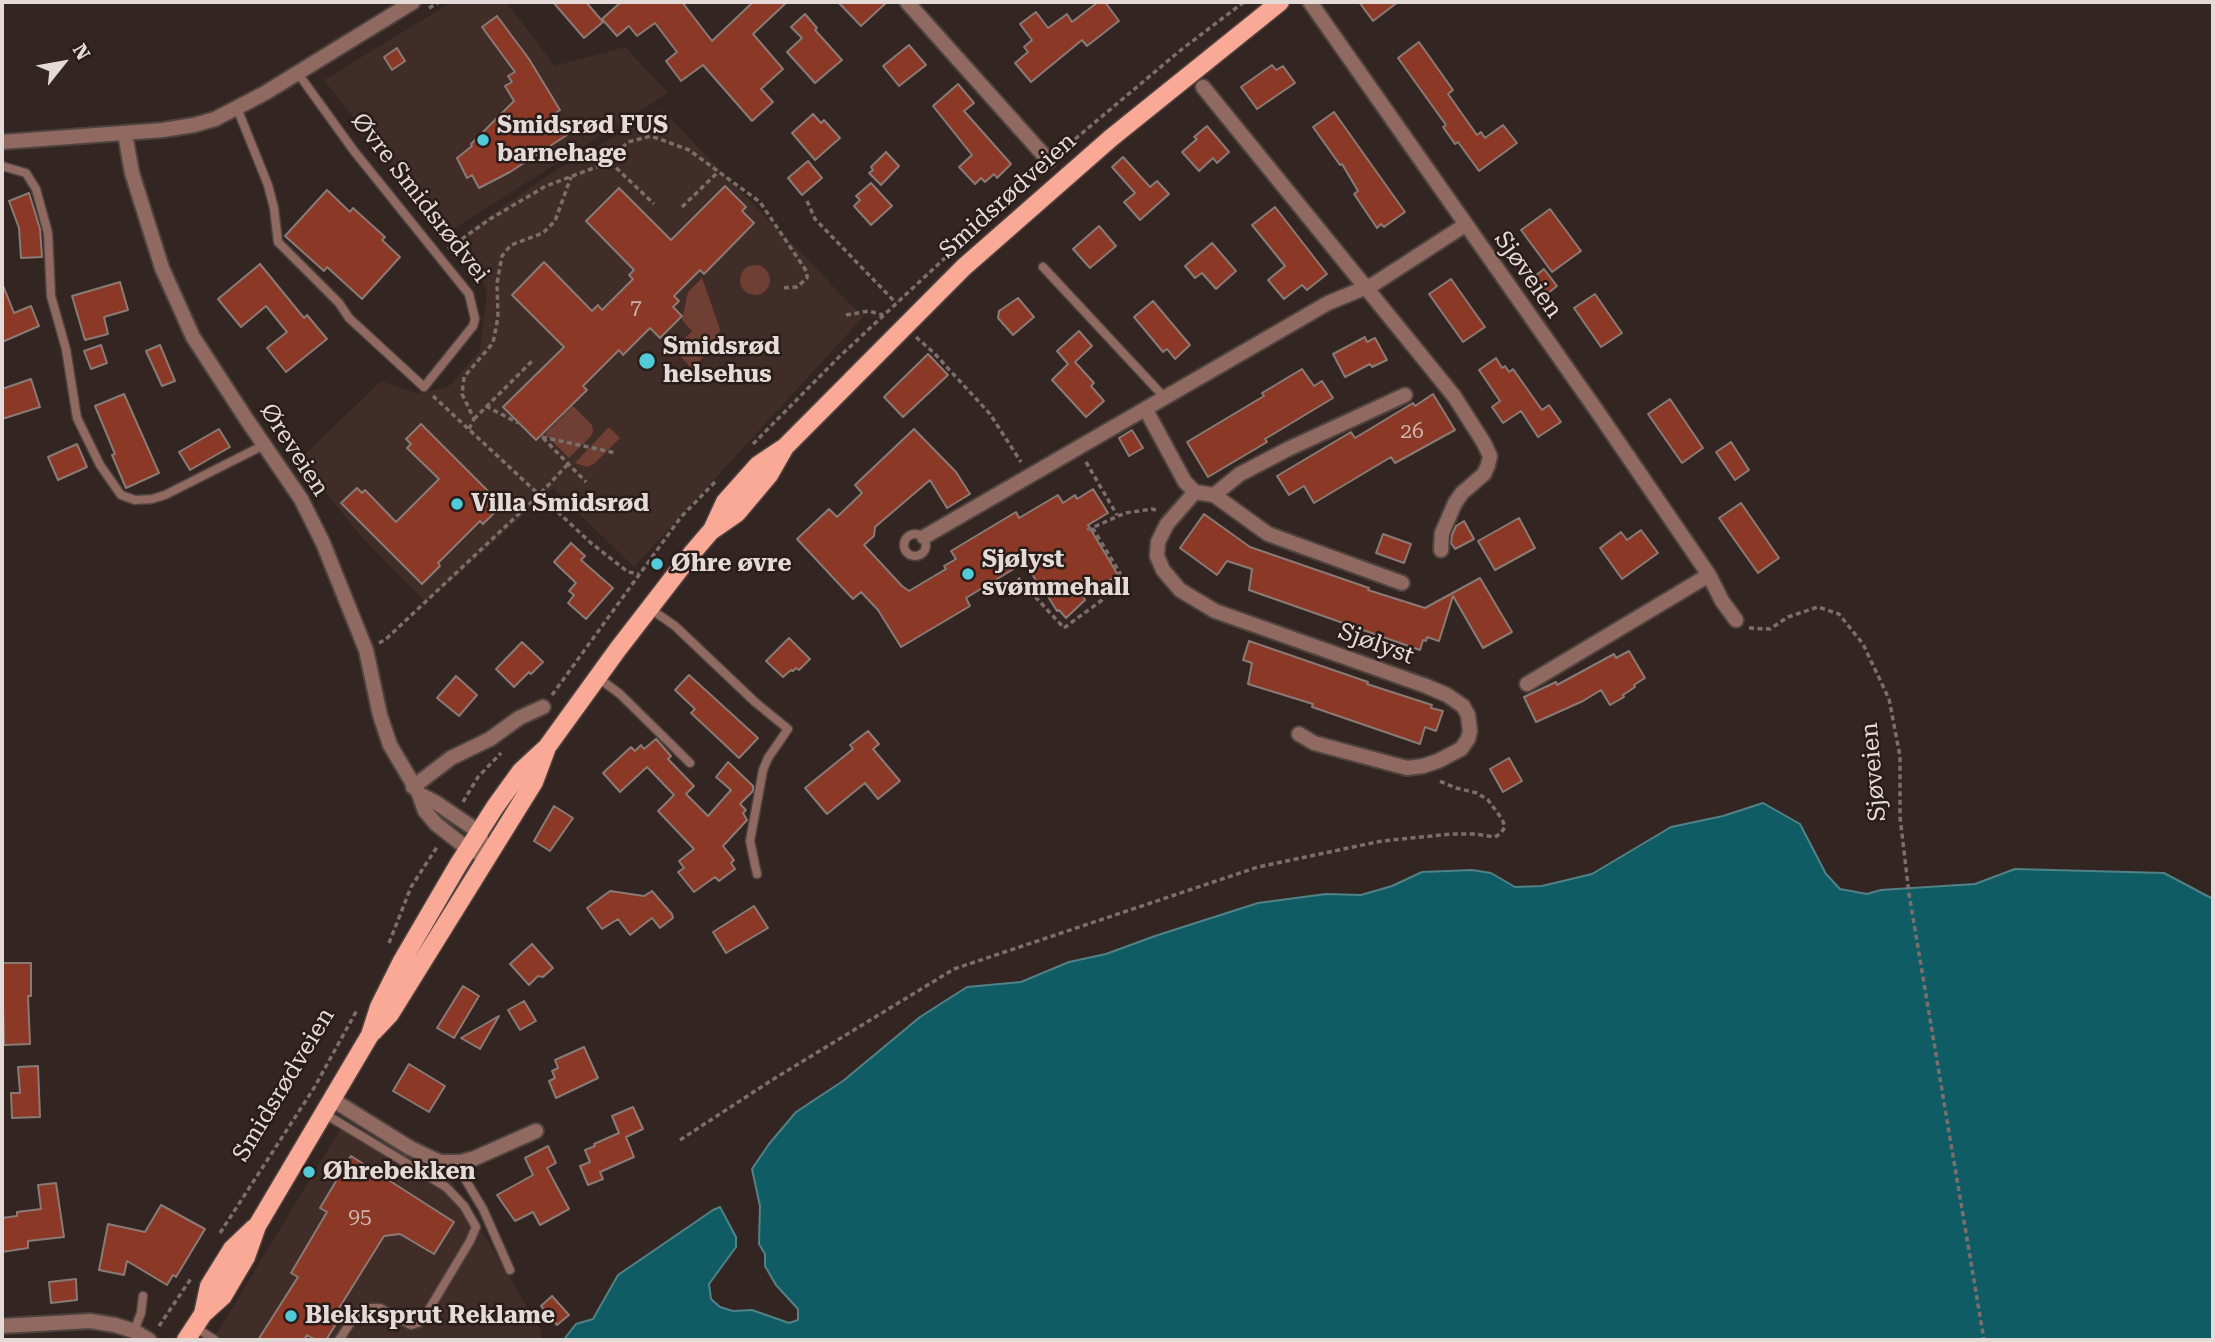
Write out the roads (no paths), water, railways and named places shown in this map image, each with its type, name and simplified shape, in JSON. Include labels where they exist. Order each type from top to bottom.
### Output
[{"type":"main road","name":"Smidsrødveien","points":[[370,1035],[390,1014],[534,782],[548,747],[649,608],[711,531],[733,492],[758,465],[785,447],[904,325],[999,235],[1076,167],[1280,2]]},
{"type":"main road","name":"Smidsrødveien","points":[[194,1327],[209,1286],[232,1248],[257,1226],[329,1107],[370,1035],[379,1007],[402,961],[468,849],[521,771],[548,747]]},
{"type":"street","points":[[2,142],[125,134],[194,125],[215,119],[265,93],[413,2]]},
{"type":"street","points":[[908,2],[1049,161]]},
{"type":"street","name":"Sjøveien","points":[[1310,2],[1597,411],[1710,575],[1722,601],[1736,620]]},
{"type":"street","points":[[1203,87],[1358,280],[1368,287],[1454,396],[1484,443],[1490,456],[1484,474],[1462,493],[1455,503],[1442,533],[1441,550]]},
{"type":"street","name":"Øreveien","points":[[125,134],[132,173],[162,268],[194,337],[301,499],[318,532],[366,650],[387,737],[425,811],[436,824],[468,849],[486,856]]},
{"type":"street","points":[[924,537],[1328,303],[1368,287],[1465,226]]},
{"type":"street","points":[[1214,495],[1240,474],[1405,395]]},
{"type":"street","points":[[1146,410],[1185,482],[1195,492],[1214,495],[1268,534],[1402,583]]},
{"type":"street","name":"Sjølyst","points":[[1195,492],[1167,524],[1158,542],[1157,556],[1163,570],[1181,590],[1215,611],[1447,695],[1463,706],[1468,715],[1470,731],[1461,749],[1438,761],[1407,768],[1314,743],[1299,734]]},
{"type":"street","points":[[1527,684],[1710,575]]},
{"type":"street","points":[[486,856],[479,832],[416,790],[451,758],[491,739],[519,718],[543,707]]},
{"type":"street","name":"Smidsrødveien","points":[[329,1107],[440,1162],[461,1162]]},
{"type":"street","points":[[461,1162],[536,1131]]},
{"type":"street","points":[[2,1326],[90,1321],[115,1325],[143,1337]]},
{"type":"lane","name":"Øvre Smidsrødvei","points":[[237,108],[268,185],[278,242],[339,303],[349,318],[424,387],[475,320],[469,294],[326,115],[297,72]]},
{"type":"lane","points":[[2,166],[26,173],[36,190],[48,233],[51,296],[66,348],[77,418],[100,465],[121,495],[135,500],[165,495],[264,445]]},
{"type":"lane","points":[[1043,267],[1165,398]]},
{"type":"lane","points":[[649,608],[675,626],[755,702],[788,729],[763,770],[750,841],[757,874]]},
{"type":"lane","points":[[597,677],[620,694],[690,763]]},
{"type":"lane","points":[[329,1107],[446,1187],[464,1206],[475,1227],[470,1241],[438,1295],[418,1323],[411,1325],[380,1308],[365,1308],[357,1312],[339,1340]]},
{"type":"lane","points":[[461,1162],[466,1179],[483,1209],[510,1270]]},
{"type":"lane","points":[[143,1296],[143,1337]]},
{"type":"lane","points":[[194,1327],[215,1340]]},
{"type":"water","points":[[1763,803],[1800,824],[1826,874],[1840,889],[1867,894],[1881,890],[1975,884],[2015,869],[2164,873],[2213,899],[2213,1340],[565,1338],[576,1324],[593,1319],[618,1275],[720,1207],[736,1237],[736,1247],[709,1284],[711,1299],[720,1307],[733,1311],[752,1310],[789,1323],[798,1320],[798,1309],[776,1285],[765,1266],[765,1254],[759,1244],[760,1206],[752,1169],[796,1112],[843,1081],[920,1017],[967,987],[1021,982],[1069,962],[1106,954],[1258,903],[1326,894],[1361,895],[1392,886],[1422,872],[1472,870],[1491,873],[1515,887],[1542,886],[1592,874],[1671,827],[1723,816]]},
{"type":"place","name":"Smidsrød FUS barnehage","points":[[483,140]]},
{"type":"place","name":"Smidsrød helsehus","points":[[647,361]]},
{"type":"place","name":"Villa Smidsrød","points":[[457,504]]},
{"type":"place","name":"Øhre øvre","points":[[657,564]]},
{"type":"place","name":"Sjølyst svømmehall","points":[[968,574]]},
{"type":"place","name":"Øhrebekken","points":[[309,1172]]},
{"type":"place","name":"Blekksprut Reklame","points":[[291,1316]]}]
